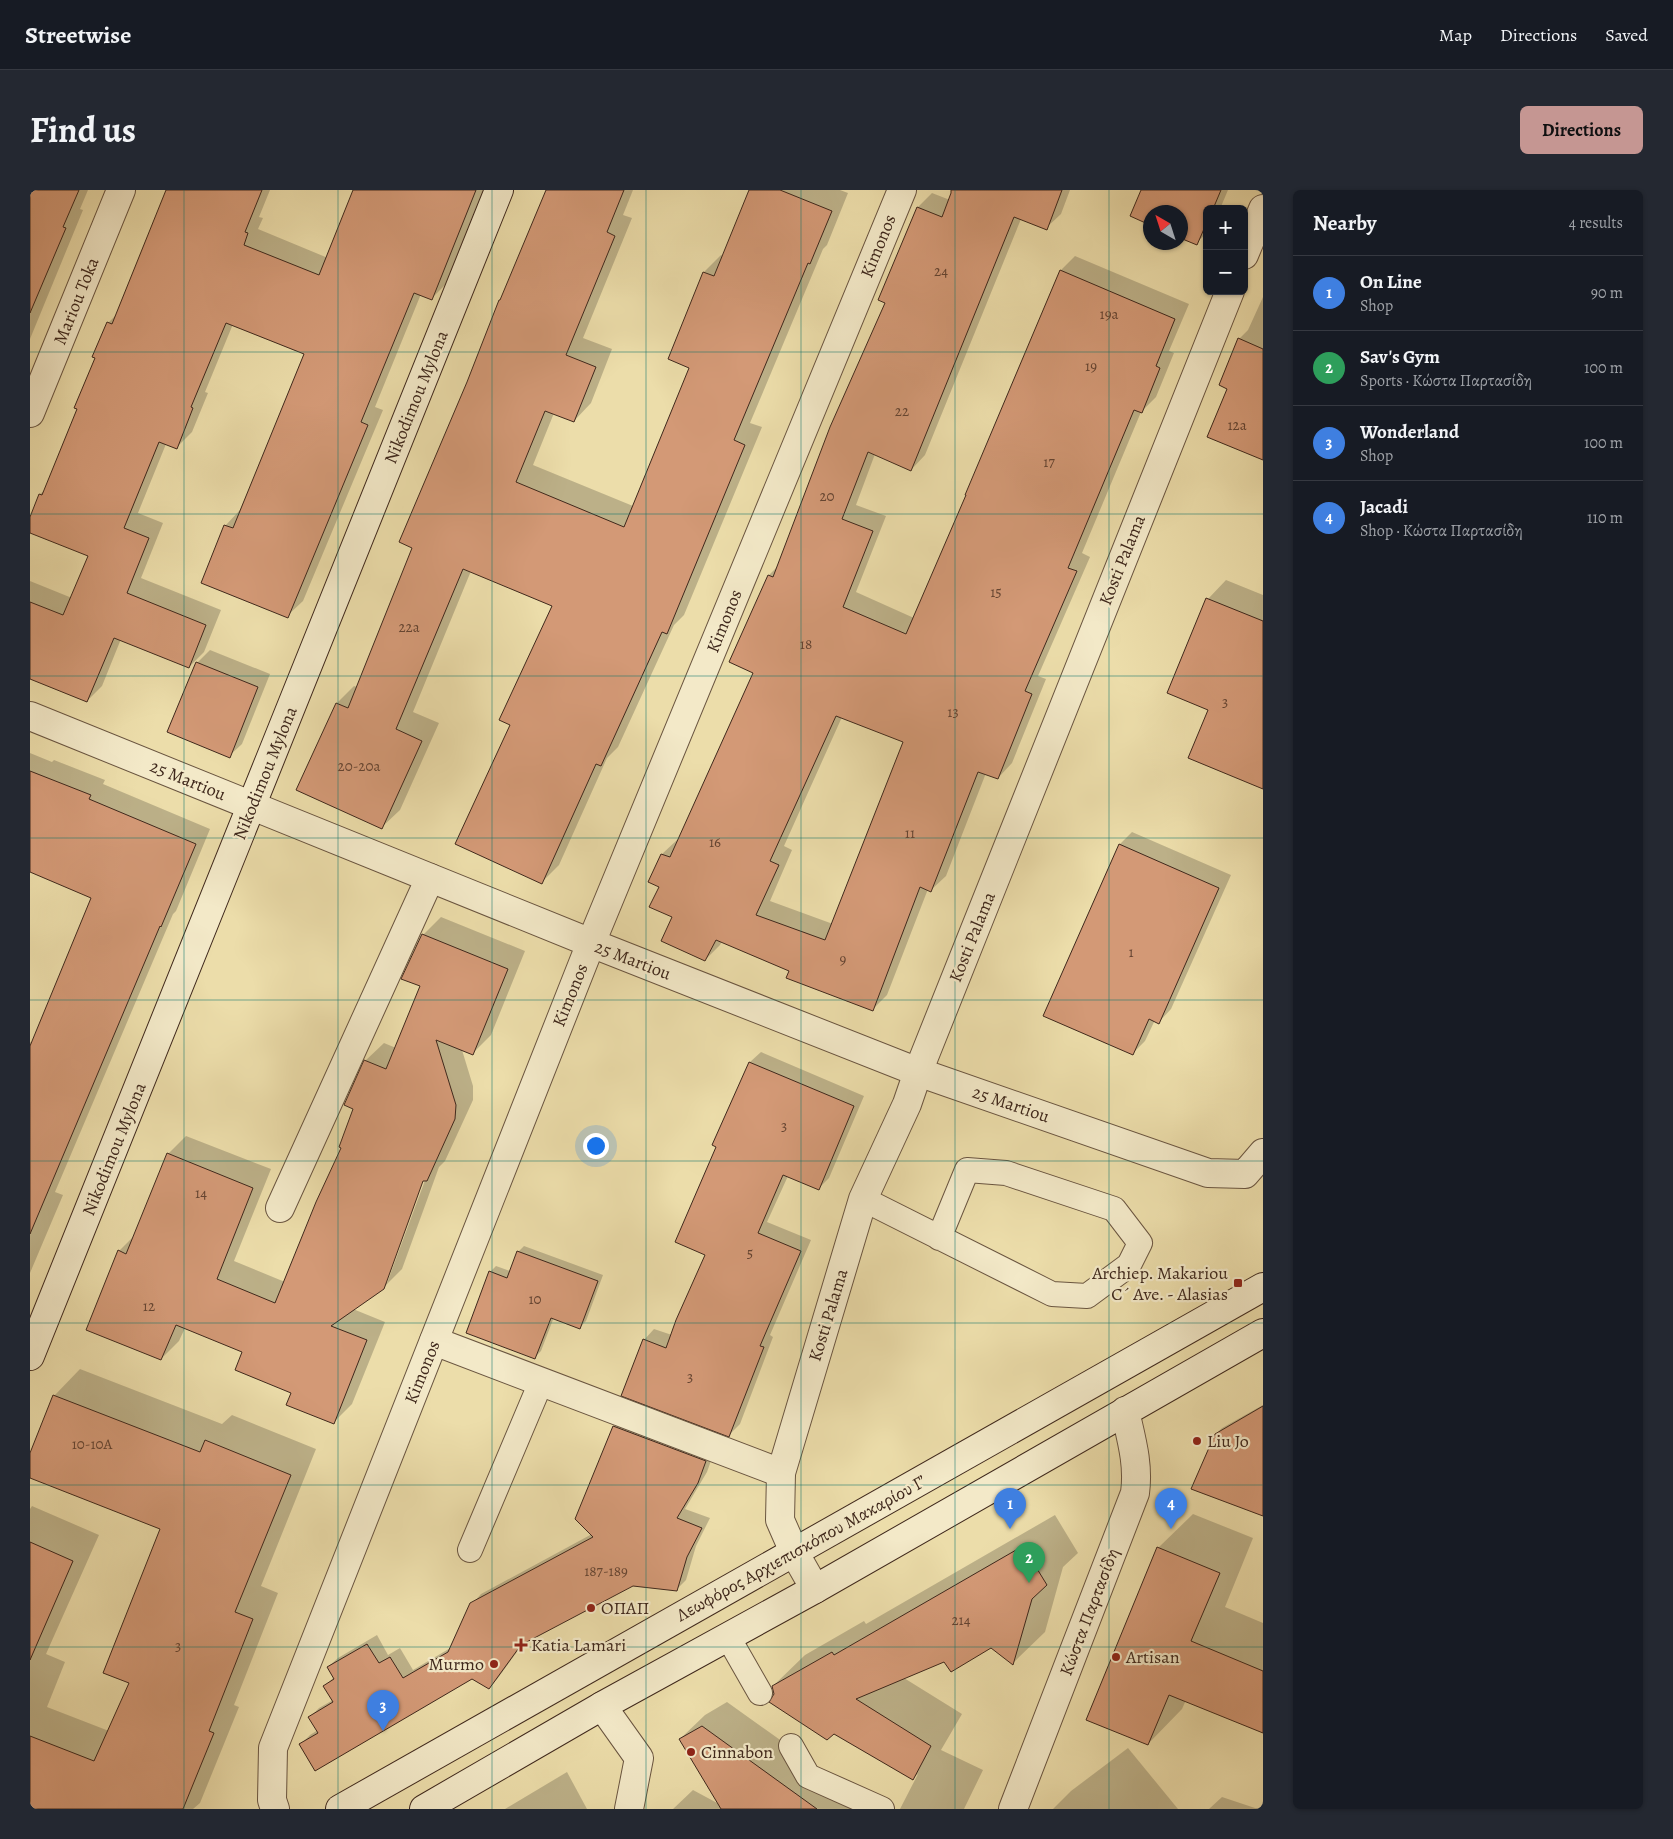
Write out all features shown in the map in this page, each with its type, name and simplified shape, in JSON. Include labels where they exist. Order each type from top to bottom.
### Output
[{"type":"street","name":"Mariou Toka","points":[[30,413],[121,190]]},
{"type":"street","name":"Nikodimou Mylona","points":[[30,1356],[499,190]]},
{"type":"street","name":"Kimonos","points":[[275,1809],[272,1800],[273,1748],[591,944],[902,190]]},
{"type":"street","points":[[1246,250],[1263,208]]},
{"type":"street","name":"Kosti Palama","points":[[815,1589],[794,1552],[780,1520],[781,1473],[863,1199],[907,1104],[918,1072],[1228,295]]},
{"type":"street","name":"25 Martiou","points":[[30,716],[591,944],[918,1072],[1208,1172],[1245,1174],[1263,1153]]},
{"type":"street","points":[[280,1208],[430,878]]},
{"type":"street","name":"Λεωφόρος Αρχιεπισκόπου Μακαρίου Γ’","points":[[340,1809],[1263,1287]]},
{"type":"street","points":[[424,1809],[602,1706],[815,1589],[1263,1333]]},
{"type":"street","points":[[434,1340],[781,1473]]},
{"type":"street","name":"Κώστα Παρτασίδη","points":[[1012,1809],[1135,1493],[1137,1480],[1136,1462],[1124,1411]]},
{"type":"street","points":[[602,1706],[640,1758],[630,1809]]},
{"type":"lane","points":[[863,1199],[940,1238],[1052,1294],[1087,1296],[1128,1265],[1140,1243],[1114,1209],[1006,1173],[967,1170],[940,1238]]},
{"type":"lane","points":[[470,1550],[541,1382]]},
{"type":"lane","points":[[728,1637],[760,1693]]},
{"type":"lane","points":[[791,1746],[808,1776],[882,1809]]},
{"type":"building","points":[[30,190],[79,190],[63,227],[66,228],[30,313]]},
{"type":"building","points":[[166,190],[262,190],[245,232],[248,233],[244,245],[319,275],[353,190],[476,190],[432,300],[414,293],[361,422],[368,425],[288,618],[201,583],[224,525],[233,528],[304,354],[226,323],[191,407],[193,408],[177,449],[159,442],[124,528],[149,538],[127,593],[206,625],[189,668],[114,638],[87,702],[30,679],[30,602],[63,615],[88,556],[30,533],[30,517],[39,494],[42,495],[77,409],[74,408],[95,358],[92,357],[107,322],[112,324]]},
{"type":"building","points":[[546,190],[624,190],[607,232],[615,236],[566,355],[596,367],[574,422],[545,411],[516,482],[624,527],[689,368],[668,359],[703,272],[714,276],[749,190],[780,190],[832,211],[810,264],[808,263],[734,440],[745,445],[667,634],[662,632],[601,766],[596,764],[542,884],[455,844],[510,725],[499,720],[552,606],[463,569],[396,729],[422,741],[382,829],[296,790],[336,703],[348,708],[412,548],[399,542]]},
{"type":"building","points":[[951,190],[1062,190],[1047,230],[1014,217],[911,471],[868,452],[842,519],[873,531],[843,607],[906,634],[1060,270],[1175,319],[1156,366],[1160,368],[1142,413],[1134,410],[1068,568],[1077,571],[1025,691],[1032,694],[998,779],[978,772],[931,892],[920,887],[873,1011],[786,978],[789,971],[716,940],[705,961],[661,941],[672,917],[649,907],[659,887],[648,882],[661,854],[670,857],[753,673],[729,662],[768,575],[773,577],[830,427],[885,303],[878,300],[917,207],[942,217]],"holes":[[[836,716],[903,742],[825,940],[756,915],[779,865],[770,861]]]},
{"type":"building","points":[[1141,190],[1221,190],[1215,205],[1203,205],[1203,231],[1197,245],[1188,241],[1188,205],[1143,205],[1143,222],[1130,216]]},
{"type":"building","points":[[1238,338],[1263,349],[1263,460],[1207,437],[1227,389],[1219,385]]},
{"type":"building","points":[[1206,598],[1263,621],[1263,789],[1188,758],[1208,710],[1167,693]]},
{"type":"building","points":[[196,662],[258,687],[230,758],[167,732]]},
{"type":"building","points":[[30,771],[91,795],[89,799],[196,844],[30,1234],[30,1046],[91,898],[30,872]]},
{"type":"building","points":[[1119,844],[1219,888],[1159,1024],[1149,1019],[1133,1055],[1043,1016]]},
{"type":"building","points":[[422,934],[508,969],[473,1055],[436,1040],[456,1105],[455,1119],[427,1181],[423,1181],[384,1289],[331,1326],[367,1340],[334,1424],[286,1405],[291,1393],[235,1370],[242,1352],[176,1325],[161,1360],[86,1330],[118,1250],[126,1254],[167,1153],[253,1188],[217,1279],[275,1303],[316,1202],[341,1148],[339,1147],[353,1109],[344,1105],[364,1060],[386,1069],[420,986],[401,979]]},
{"type":"building","points":[[749,1062],[854,1106],[819,1190],[783,1175],[758,1233],[801,1251],[760,1346],[764,1347],[729,1437],[621,1396],[643,1339],[666,1348],[676,1320],[705,1255],[675,1242],[716,1147],[712,1145]]},
{"type":"building","points":[[517,1251],[598,1281],[580,1329],[551,1318],[535,1359],[466,1333],[489,1271],[507,1278]]},
{"type":"building","points":[[53,1395],[200,1452],[205,1440],[291,1475],[235,1612],[253,1619],[209,1731],[214,1733],[183,1809],[30,1809],[30,1736],[94,1761],[129,1683],[103,1673],[160,1529],[30,1478],[30,1453]]},
{"type":"building","points":[[1263,1406],[1263,1516],[1191,1489],[1215,1434]]},
{"type":"building","points":[[613,1426],[706,1461],[698,1483],[677,1518],[702,1528],[687,1557],[677,1591],[633,1586],[521,1645],[489,1689],[472,1679],[315,1771],[299,1744],[318,1733],[308,1717],[333,1702],[323,1686],[334,1679],[327,1667],[367,1644],[379,1663],[390,1657],[403,1678],[448,1652],[470,1603],[593,1537],[575,1519]]},
{"type":"building","points":[[30,1542],[73,1561],[30,1660]]},
{"type":"building","points":[[1023,1546],[1047,1585],[1032,1599],[1013,1665],[991,1648],[951,1672],[944,1662],[856,1699],[931,1746],[913,1780],[834,1734],[827,1740],[769,1702],[774,1694],[772,1686],[832,1652],[834,1655]]},
{"type":"building","points":[[1157,1547],[1220,1573],[1191,1641],[1263,1671],[1263,1733],[1169,1695],[1148,1745],[1086,1720]]},
{"type":"building","points":[[702,1726],[817,1809],[721,1809],[679,1739]]},
{"type":"place","name":"Archiep. Makariou C´ Ave. - Alasias","points":[[1238,1283]]},
{"type":"place","name":"Liu Jo","points":[[1197,1441]]},
{"type":"place","name":"On Line","points":[[1010,1529]]},
{"type":"place","name":"Jacadi","points":[[1171,1529]]},
{"type":"place","name":"Sav's Gym","points":[[1029,1583]]},
{"type":"place","name":"ΟΠΑΠ","points":[[591,1608]]},
{"type":"place","name":"Katia Lamari","points":[[521,1645]]},
{"type":"place","name":"Artisan","points":[[1116,1657]]},
{"type":"place","name":"Murmo","points":[[494,1664]]},
{"type":"place","name":"Wonderland","points":[[383,1731]]},
{"type":"place","name":"Cinnabon","points":[[691,1752]]}]
